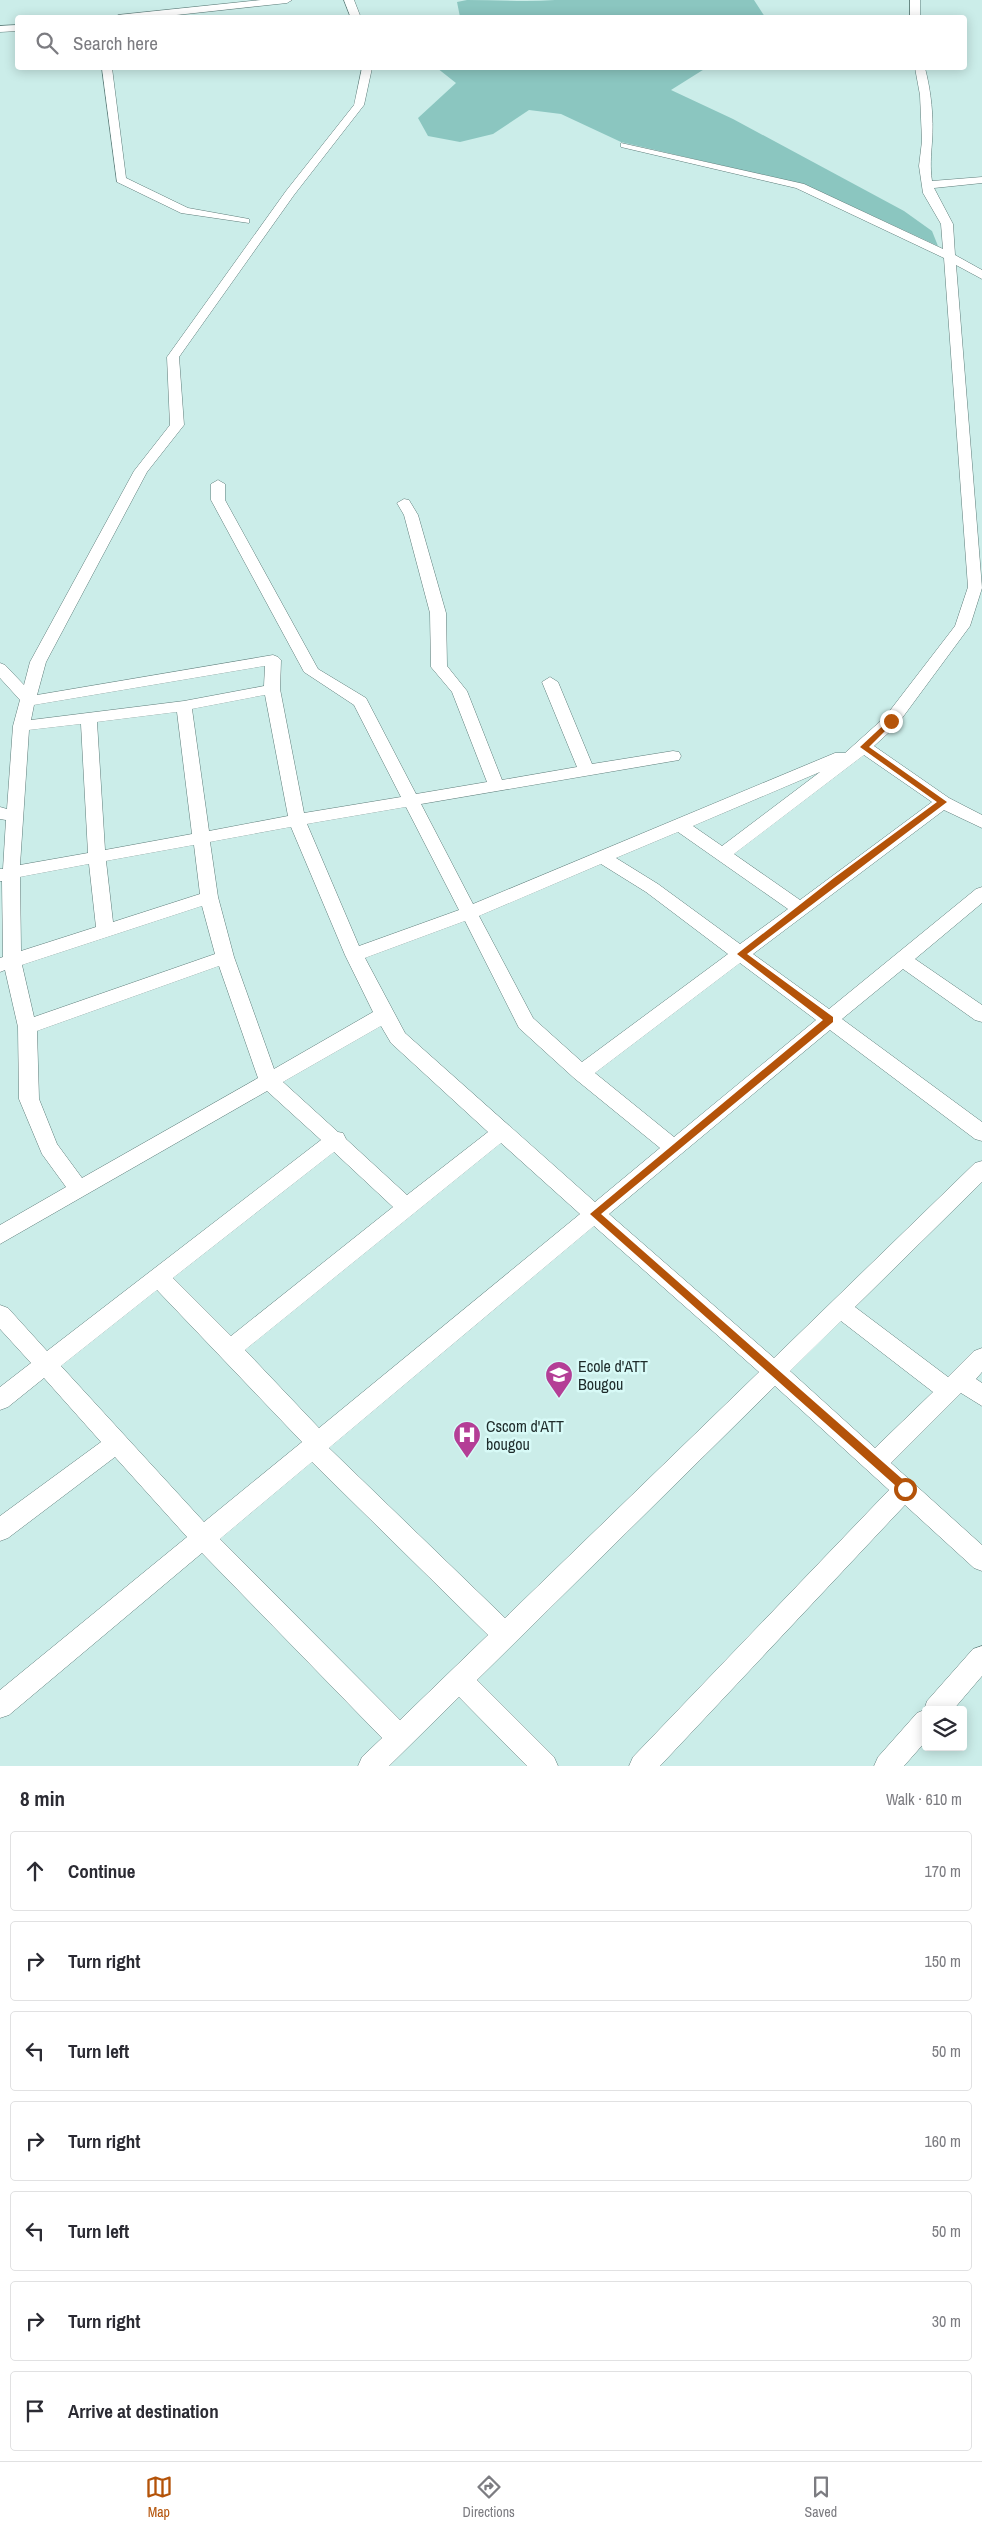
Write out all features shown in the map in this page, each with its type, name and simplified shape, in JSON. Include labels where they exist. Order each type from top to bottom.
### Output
[{"type":"street","points":[[191,0],[202,9]]},
{"type":"street","points":[[146,15],[288,0]]},
{"type":"street","points":[[349,0],[355,15]]},
{"type":"street","points":[[915,0],[915,15]]},
{"type":"street","points":[[0,29],[15,28]]},
{"type":"street","points":[[107,70],[121,180],[185,211],[245,221]]},
{"type":"street","points":[[79,1190],[49,1148],[29,1099],[27,1027],[6,963],[5,873],[7,814],[21,726],[38,662],[141,471],[177,425],[173,357],[290,193],[359,105],[367,70]]},
{"type":"street","points":[[721,855],[864,747],[891,721],[962,626],[976,588],[948,256],[947,224],[929,194],[924,166],[927,141],[925,95],[920,70]]},
{"type":"street","points":[[624,145],[800,186],[948,256],[982,275]]},
{"type":"street","points":[[928,185],[982,180]]},
{"type":"street","points":[[218,484],[218,500],[312,672],[360,702],[526,1023],[581,1073],[672,1148]]},
{"type":"street","points":[[404,503],[411,516],[438,613],[439,666],[459,691],[497,787]]},
{"type":"street","points":[[28,701],[273,660],[272,689],[297,820],[354,955],[384,1015],[398,1038],[501,1132],[775,1372],[982,1560]]},
{"type":"street","points":[[0,668],[28,701]]},
{"type":"street","points":[[550,682],[587,771]]},
{"type":"street","points":[[21,726],[89,720],[184,706],[272,689]]},
{"type":"street","points":[[184,706],[209,896],[225,957],[268,1080],[336,1139],[408,1207]]},
{"type":"street","points":[[89,720],[97,857],[104,931]]},
{"type":"street","points":[[864,747],[943,802],[982,822]]},
{"type":"street","points":[[354,955],[469,913],[864,747]]},
{"type":"street","points":[[5,873],[201,839],[297,820],[412,802],[673,756]]},
{"type":"street","points":[[581,1073],[943,802]]},
{"type":"street","points":[[679,824],[721,855],[800,908]]},
{"type":"street","points":[[602,857],[652,888],[982,1133]]},
{"type":"street","points":[[0,1706],[982,893]]},
{"type":"street","points":[[6,963],[209,896]]},
{"type":"street","points":[[27,1027],[225,957]]},
{"type":"street","points":[[902,959],[982,1015]]},
{"type":"street","points":[[0,1235],[384,1015]]},
{"type":"street","points":[[230,1349],[501,1132]]},
{"type":"street","points":[[0,1400],[336,1139]]},
{"type":"street","points":[[371,1766],[982,1169]]},
{"type":"street","points":[[158,1277],[230,1349],[315,1445],[505,1635]]},
{"type":"street","points":[[840,1308],[955,1386],[982,1396]]},
{"type":"street","points":[[0,1314],[203,1538],[400,1738]]},
{"type":"street","points":[[876,1464],[982,1358]]},
{"type":"street","points":[[0,1530],[117,1443]]},
{"type":"street","points":[[642,1766],[905,1489]]},
{"type":"street","points":[[940,1706],[982,1658]]},
{"type":"street","points":[[459,1680],[546,1766]]},
{"type":"street","points":[[887,1766],[922,1727]]},
{"type":"shaded area","points":[[467,0],[754,0],[764,15],[460,15],[457,2]]},
{"type":"shaded area","points":[[440,70],[703,70],[671,90],[733,119],[904,211],[932,231],[938,246],[806,185],[621,142],[561,114],[529,110],[493,134],[460,142],[428,136],[418,118],[456,83]]},
{"type":"place","name":"Ecole d'ATT Bougou","points":[[559,1399]]},
{"type":"place","name":"Cscom d'ATT bougou","points":[[467,1459]]},
{"type":"route","points":[[891,721],[864,747],[943,802],[836,880],[741,954],[830,1019],[672,1148],[595,1214],[905,1489]]}]
